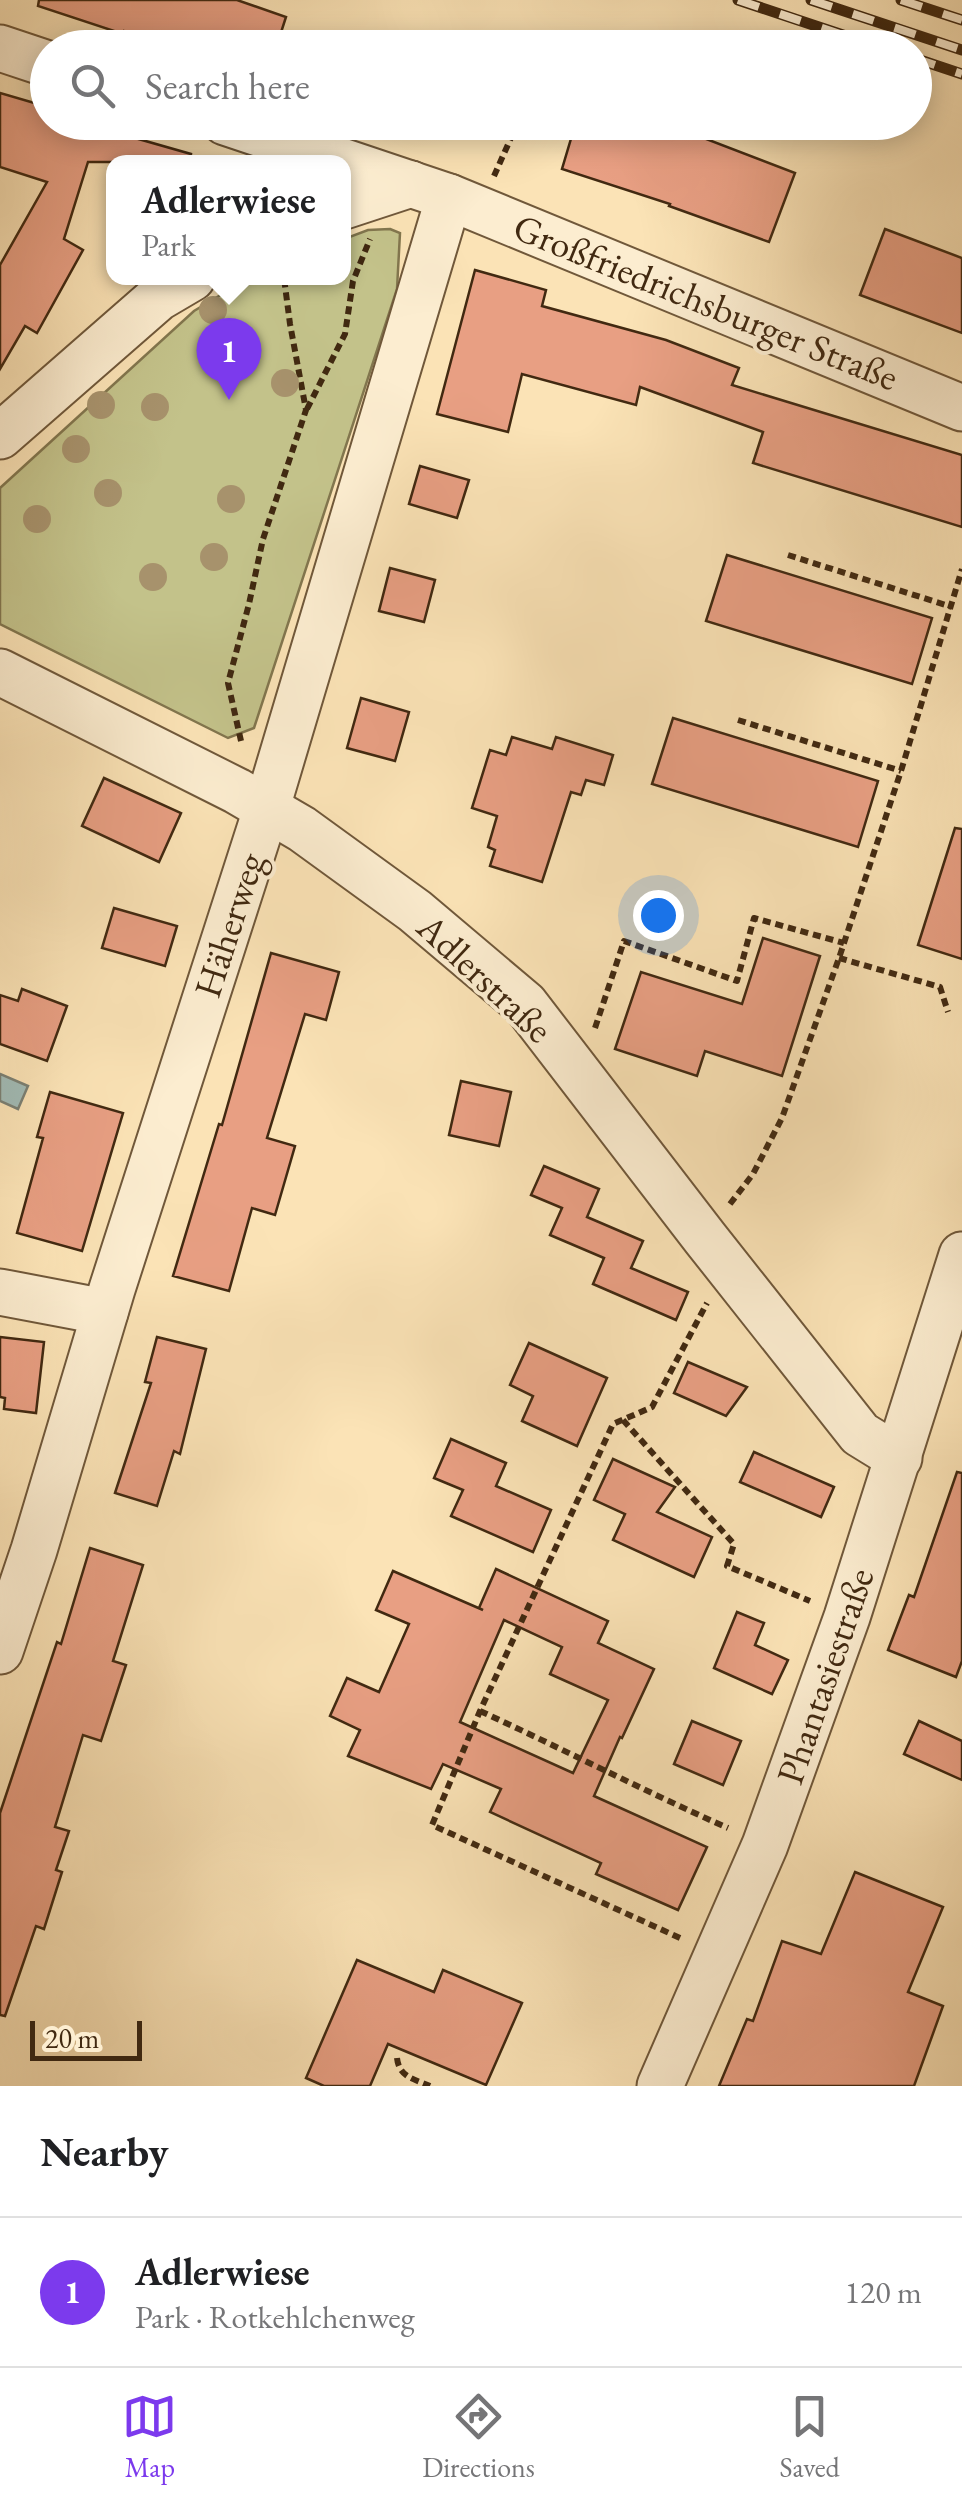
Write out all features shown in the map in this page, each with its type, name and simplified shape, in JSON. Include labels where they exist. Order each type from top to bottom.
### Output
[{"type":"street","points":[[0,48],[30,58]]},
{"type":"street","name":"Großfriedrichsburger Straße","points":[[351,169],[449,191],[962,408]]},
{"type":"street","points":[[360,216],[449,191]]},
{"type":"street","name":"Häherweg","points":[[0,1651],[104,1312],[267,807],[449,191]]},
{"type":"street","points":[[0,436],[158,298],[180,285]]},
{"type":"street","name":"Adlerstraße","points":[[0,672],[267,807],[302,829],[415,911],[525,1004],[860,1434],[899,1458]]},
{"type":"street","name":"Phantasiestraße","points":[[660,2086],[765,1845],[847,1617],[962,1255]]},
{"type":"street","points":[[0,1292],[104,1312]]},
{"type":"path","points":[[449,191],[500,140]]},
{"type":"path","points":[[242,747],[228,683],[263,539],[306,410],[345,334],[360,216]]},
{"type":"path","points":[[285,285],[306,410]]},
{"type":"path","points":[[788,555],[952,607]]},
{"type":"path","points":[[718,1955],[432,1825],[480,1711],[613,1424],[652,1407],[716,1252],[782,1118],[901,771],[962,569]]},
{"type":"path","points":[[738,720],[901,771]]},
{"type":"path","points":[[579,1073],[624,942],[736,980],[754,918],[844,943]]},
{"type":"path","points":[[839,958],[940,988],[948,1012]]},
{"type":"path","points":[[623,1420],[734,1544],[728,1566],[847,1617]]},
{"type":"path","points":[[480,1711],[765,1845]]},
{"type":"path","points":[[397,2058],[398,2067],[412,2083],[430,2086]]},
{"type":"shaded area","points":[[390,229],[400,233],[397,289],[254,728],[228,738],[0,624],[0,488],[194,311],[237,285],[351,285],[351,236],[368,230]]},
{"type":"water","points":[[0,1074],[28,1086],[18,1109],[0,1101]]},
{"type":"building","points":[[39,0],[237,0],[286,17],[282,30],[111,30],[38,6]]},
{"type":"building","points":[[0,93],[30,102],[30,140],[142,140],[191,154],[106,155],[106,162],[88,162],[64,239],[83,250],[37,333],[25,326],[0,369],[0,265],[47,182],[0,167]]},
{"type":"building","points":[[571,140],[709,140],[795,173],[769,242],[562,169]]},
{"type":"building","points":[[885,229],[962,258],[962,333],[860,295]]},
{"type":"building","points":[[475,270],[546,290],[542,306],[666,340],[739,368],[732,385],[962,455],[962,527],[753,463],[763,432],[640,387],[636,405],[522,374],[508,432],[437,414]]},
{"type":"building","points":[[420,466],[469,480],[457,518],[409,504]]},
{"type":"building","points":[[727,555],[932,618],[912,684],[706,621]]},
{"type":"building","points":[[390,568],[435,580],[424,622],[379,611]]},
{"type":"building","points":[[361,698],[409,712],[395,761],[347,748]]},
{"type":"building","points":[[673,718],[878,781],[858,847],[652,784]]},
{"type":"building","points":[[512,737],[552,749],[556,737],[613,755],[604,785],[586,780],[581,795],[571,792],[542,882],[490,866],[495,850],[488,847],[497,816],[472,808],[490,750],[506,755]]},
{"type":"building","points":[[104,778],[181,813],[159,862],[82,826]]},
{"type":"building","points":[[955,828],[962,829],[962,959],[918,945]]},
{"type":"building","points":[[114,908],[177,926],[165,966],[102,948]]},
{"type":"building","points":[[763,938],[820,956],[782,1076],[705,1051],[697,1076],[615,1049],[641,972],[742,1004]]},
{"type":"building","points":[[271,953],[339,972],[326,1020],[305,1014],[267,1138],[295,1146],[275,1215],[252,1208],[229,1291],[173,1276],[219,1124],[222,1125]]},
{"type":"building","points":[[22,989],[67,1006],[47,1061],[0,1044],[0,995],[18,1001]]},
{"type":"building","points":[[461,1081],[511,1092],[499,1146],[449,1135]]},
{"type":"building","points":[[50,1092],[123,1113],[82,1251],[17,1233],[43,1138],[37,1137]]},
{"type":"building","points":[[544,1166],[599,1189],[587,1217],[643,1241],[631,1268],[688,1292],[676,1320],[593,1284],[604,1258],[550,1235],[562,1208],[531,1195]]},
{"type":"building","points":[[0,1337],[44,1342],[36,1413],[4,1409],[5,1398],[0,1397]]},
{"type":"building","points":[[157,1337],[206,1349],[180,1454],[174,1451],[157,1506],[115,1493],[151,1383],[145,1382]]},
{"type":"building","points":[[529,1343],[607,1378],[577,1446],[522,1421],[533,1396],[510,1385]]},
{"type":"building","points":[[688,1362],[747,1387],[726,1416],[674,1393]]},
{"type":"building","points":[[451,1439],[506,1463],[496,1486],[551,1510],[533,1552],[451,1516],[463,1490],[434,1478]]},
{"type":"building","points":[[754,1452],[834,1487],[821,1517],[740,1482]]},
{"type":"building","points":[[613,1459],[675,1487],[657,1512],[712,1537],[694,1577],[613,1540],[625,1514],[594,1500]]},
{"type":"building","points":[[957,1472],[962,1473],[962,1661],[956,1677],[888,1650],[909,1595],[914,1597]]},
{"type":"building","points":[[90,1548],[143,1565],[113,1661],[126,1665],[101,1741],[83,1735],[55,1827],[69,1831],[56,1870],[62,1872],[44,1929],[36,1926],[5,2016],[0,2015],[0,1813],[57,1642],[61,1644]]},
{"type":"building","points":[[496,1569],[608,1621],[598,1643],[654,1669],[594,1796],[707,1847],[678,1910],[596,1874],[601,1863],[490,1812],[501,1789],[443,1764],[431,1789],[348,1756],[360,1730],[330,1716],[347,1678],[379,1692],[409,1624],[376,1610],[393,1571],[483,1610],[479,1608]],"holes":[[[504,1620],[562,1647],[550,1674],[608,1700],[573,1773],[460,1722]]]},
{"type":"building","points":[[737,1612],[764,1623],[755,1645],[788,1660],[772,1694],[714,1668]]},
{"type":"building","points":[[692,1721],[741,1741],[723,1785],[674,1764]]},
{"type":"building","points":[[919,1721],[962,1741],[962,1780],[904,1754]]},
{"type":"building","points":[[855,1872],[943,1907],[908,1992],[943,2006],[914,2086],[719,2086],[747,2019],[753,2021],[782,1941],[821,1954]]},
{"type":"building","points":[[357,1960],[434,1992],[443,1970],[522,2003],[486,2085],[388,2044],[370,2086],[324,2086],[306,2078]]},
{"type":"railway","points":[[738,0],[828,30]]},
{"type":"railway","points":[[811,0],[902,30]]},
{"type":"railway","points":[[901,0],[962,20]]},
{"type":"railway","points":[[932,40],[962,50]]},
{"type":"railway","points":[[932,64],[962,74]]},
{"type":"place","name":"Adlerwiese","points":[[229,400]]}]
